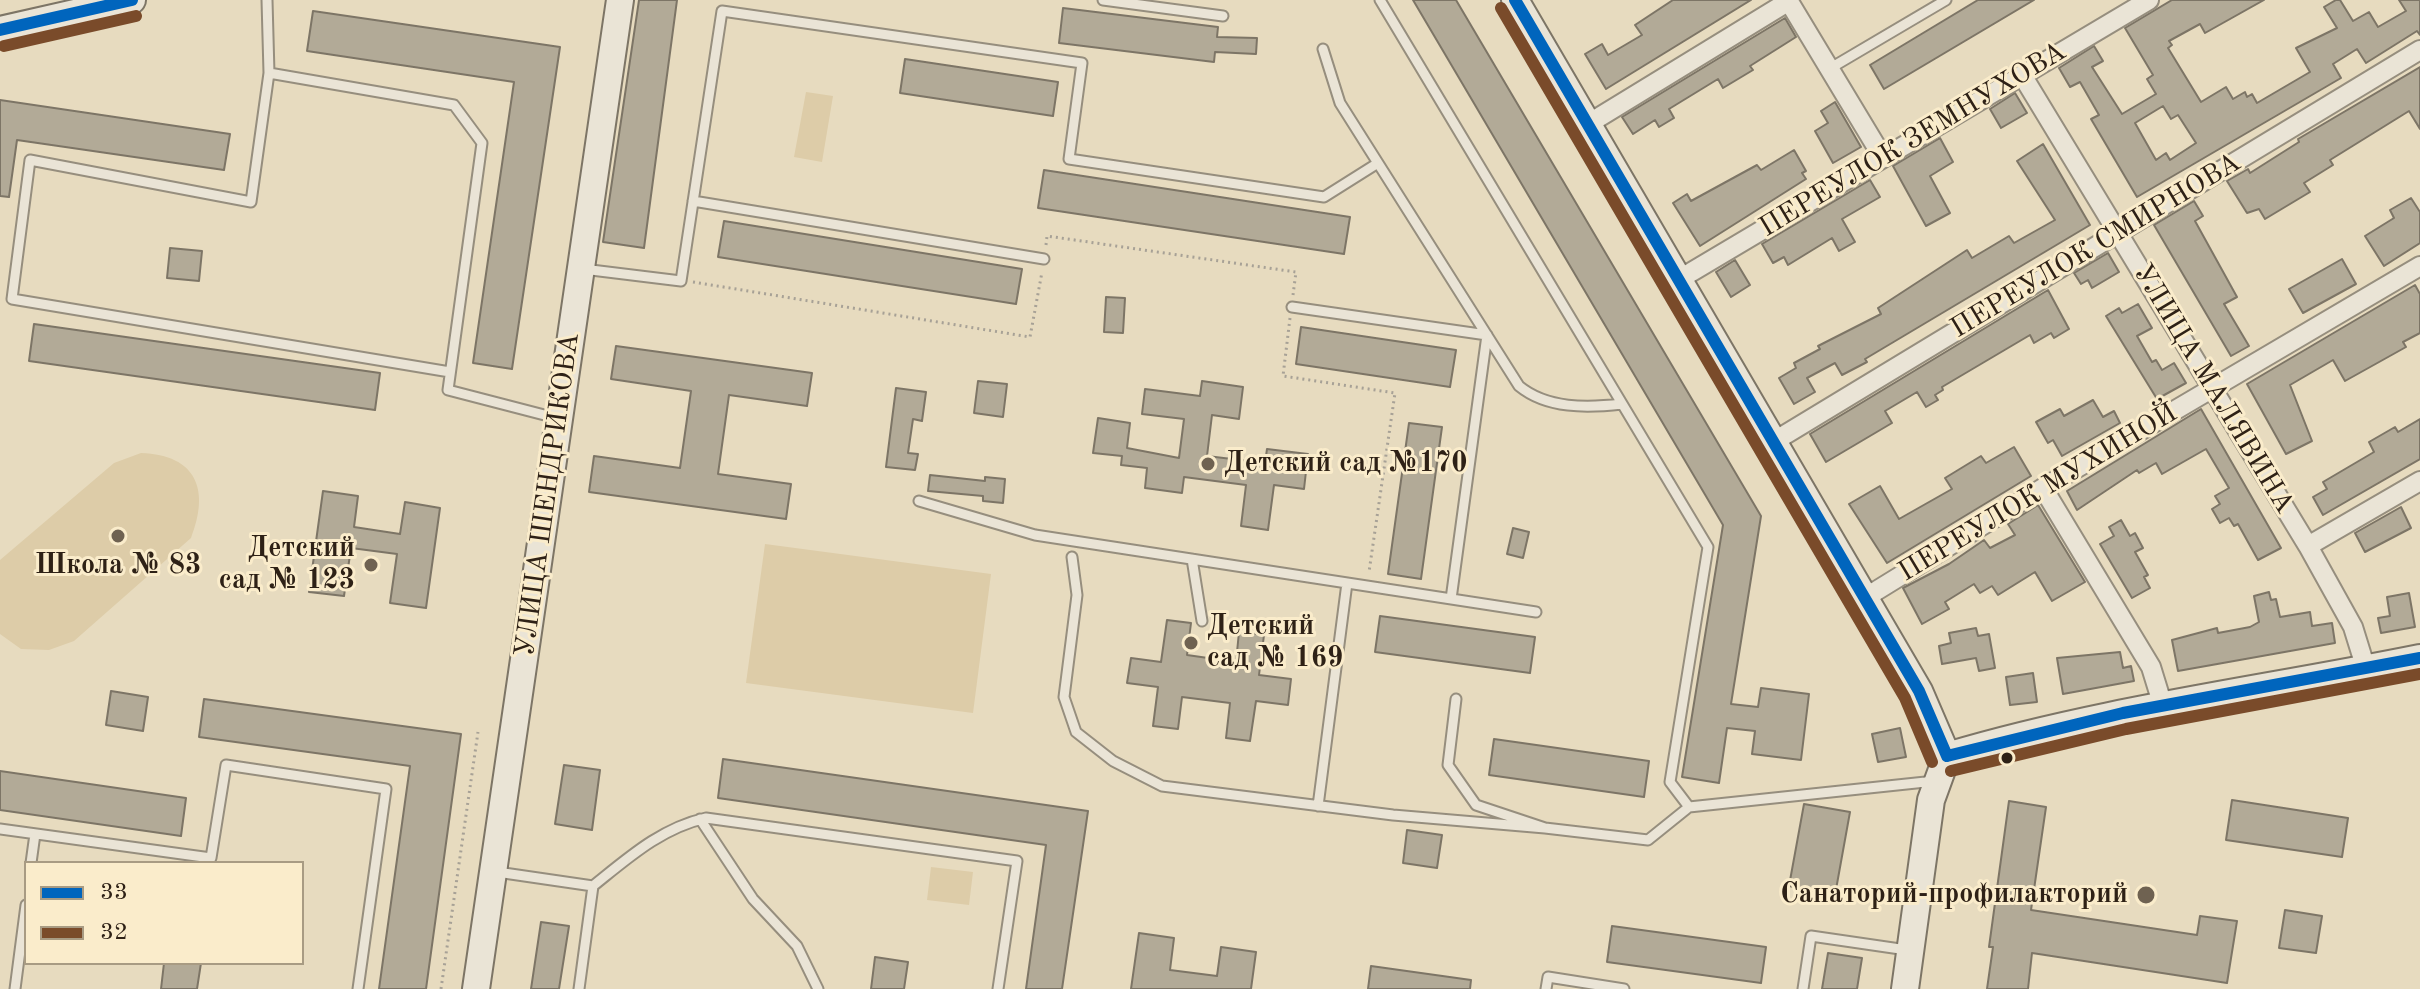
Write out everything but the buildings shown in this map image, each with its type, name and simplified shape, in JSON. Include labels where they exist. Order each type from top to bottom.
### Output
[{"type":"street","points":[[0,30],[132,0]]},
{"type":"street","name":"УЛИЦА ШЕНДРИКОВА","points":[[476,989],[620,0]]},
{"type":"street","points":[[1515,0],[1919,691],[1943,768],[1931,800],[1905,989]]},
{"type":"street","name":"ПЕРЕУЛОК ЗЕМНУХОВА","points":[[1678,280],[2149,0]]},
{"type":"street","points":[[1588,124],[1789,1],[1882,156]]},
{"type":"street","name":"ПЕРЕУЛОК СМИРНОВА","points":[[1773,442],[2420,50]]},
{"type":"street","name":"УЛИЦА МАЛЯВИНА","points":[[2022,75],[2308,546],[2353,627],[2366,669]]},
{"type":"street","name":"ПЕРЕУЛОК МУХИНОЙ","points":[[1863,599],[2043,488],[2420,266]]},
{"type":"street","points":[[2308,546],[2420,481]]},
{"type":"street","points":[[2043,488],[2151,667],[2163,706]]},
{"type":"street","points":[[1943,768],[1998,741],[2163,706],[2420,658]]},
{"type":"lane","points":[[267,0],[269,73],[251,202],[30,160],[12,299],[450,372]]},
{"type":"lane","points":[[1103,0],[1223,16]]},
{"type":"lane","points":[[1380,0],[1708,547],[1670,782],[1689,807]]},
{"type":"lane","points":[[1829,69],[1946,0]]},
{"type":"lane","points":[[581,269],[681,281],[722,11],[1082,63],[1069,159],[1324,197],[1378,163]]},
{"type":"lane","points":[[1323,49],[1340,103],[1519,386],[1536,400],[1595,407],[1622,404]]},
{"type":"lane","points":[[269,73],[454,105],[482,143],[448,390],[559,419]]},
{"type":"lane","points":[[693,201],[1044,259]]},
{"type":"lane","points":[[1292,307],[1487,335]]},
{"type":"lane","points":[[1451,599],[1487,335]]},
{"type":"lane","points":[[919,501],[1035,535],[1536,612]]},
{"type":"lane","points":[[1072,557],[1077,595],[1064,697],[1076,732],[1113,761],[1162,786],[1318,806],[1648,840],[1689,807],[1943,768]]},
{"type":"lane","points":[[1192,559],[1202,621]]},
{"type":"lane","points":[[1318,806],[1347,583]]},
{"type":"lane","points":[[1456,699],[1448,765],[1476,805],[1545,828]]},
{"type":"lane","points":[[0,829],[211,858],[226,765],[386,789],[358,989]]},
{"type":"lane","points":[[700,819],[753,899],[797,946],[818,989]]},
{"type":"lane","points":[[579,989],[593,886],[637,851],[678,825],[700,819],[1017,861],[998,989]]},
{"type":"lane","points":[[31,861],[35,834]]},
{"type":"lane","points":[[494,872],[593,886]]},
{"type":"lane","points":[[15,989],[24,920]]},
{"type":"lane","points":[[1803,989],[1811,936],[1910,951]]},
{"type":"lane","points":[[1546,989],[1548,977],[1624,989]]},
{"type":"path","points":[[681,281],[1030,337],[1047,236],[1296,272],[1283,376],[1395,393],[1369,572]]},
{"type":"path","points":[[441,989],[478,732]]},
{"type":"shaded area","points":[[806,92],[833,96],[822,162],[794,157]]},
{"type":"shaded area","points":[[141,453],[175,460],[194,478],[199,505],[191,538],[74,641],[49,650],[21,649],[0,634],[0,560],[114,463]]},
{"type":"shaded area","points":[[765,544],[991,574],[973,713],[746,683]]},
{"type":"shaded area","points":[[931,867],[973,872],[969,905],[927,900]]},
{"type":"transit line","name":"33","points":[[0,30],[132,0]]},
{"type":"transit line","name":"33","points":[[1515,0],[1919,691],[1947,756]]},
{"type":"transit line","name":"32","points":[[1501,8],[1905,698],[1932,762]]},
{"type":"transit line","name":"32","points":[[4,46],[136,16]]},
{"type":"transit line","name":"33","points":[[1947,756],[2123,713],[2420,658]]},
{"type":"transit line","name":"32","points":[[1951,771],[2126,729],[2420,674]]},
{"type":"place","name":"Детский сад №170","points":[[1208,464]]},
{"type":"place","name":"Школа № 83","points":[[118,536]]},
{"type":"place","name":"Детский сад № 123","points":[[371,565]]},
{"type":"place","name":"Детский сад № 169","points":[[1191,643]]},
{"type":"place","name":"Cанаторий-профилакторий","points":[[2146,895]]}]
